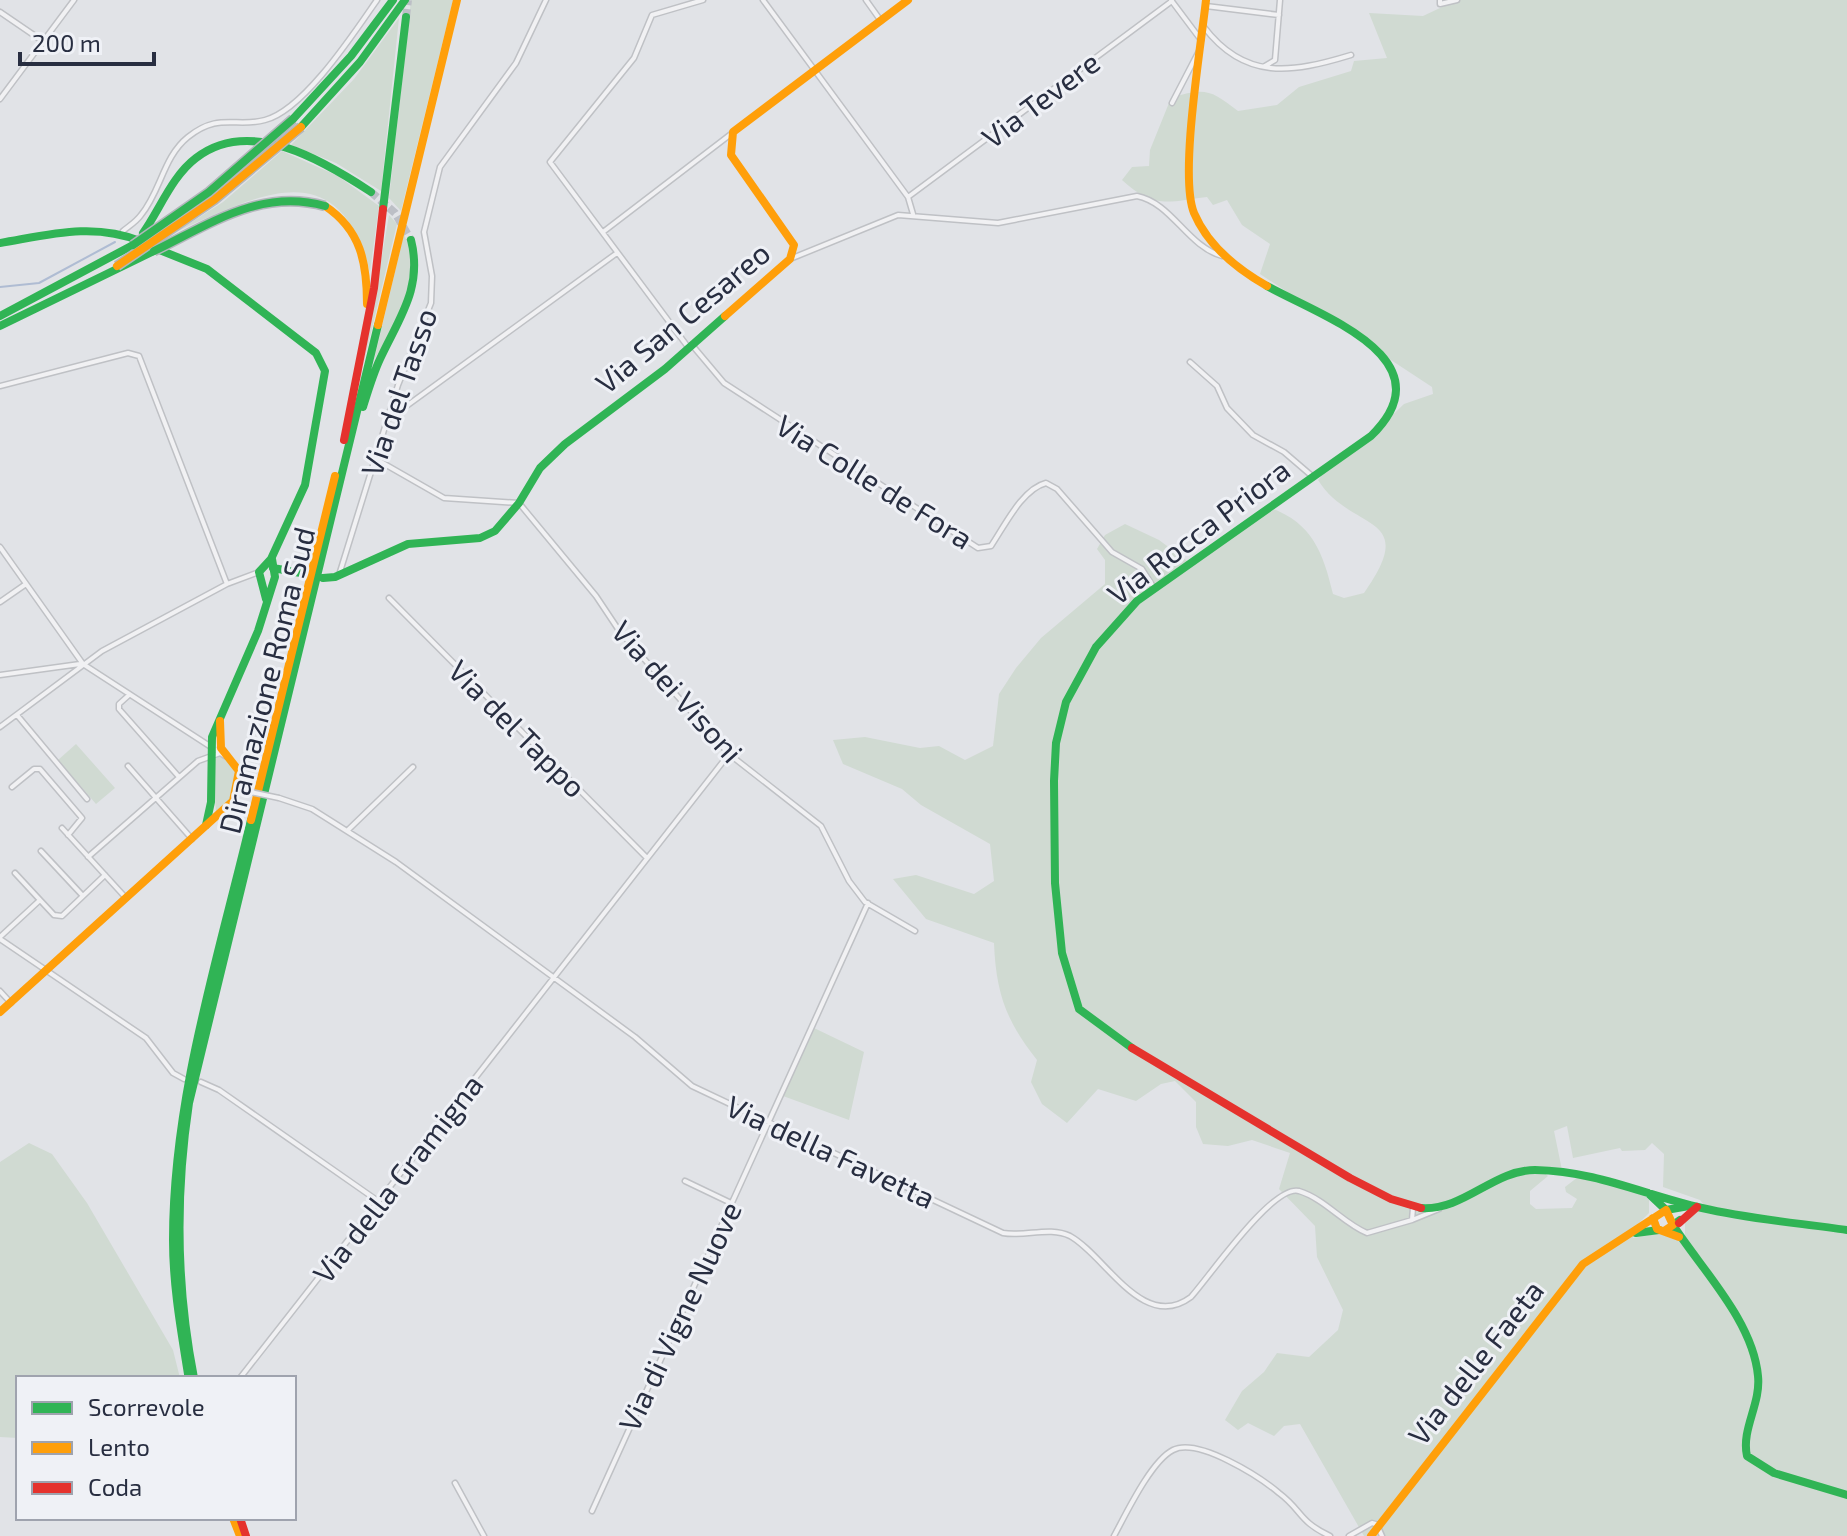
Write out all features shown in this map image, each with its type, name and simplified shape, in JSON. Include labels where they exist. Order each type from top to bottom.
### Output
[{"type":"main road","points":[[0,326],[21,310],[133,245],[220,184],[293,119],[351,56],[393,0]]},
{"type":"main road","points":[[117,266],[214,200],[301,127],[360,62],[405,0]]},
{"type":"main road","name":"Diramazione Roma Sud","points":[[192,1376],[178,1244],[179,1174],[186,1119],[457,0]]},
{"type":"main road","points":[[733,132],[908,0]]},
{"type":"main road","points":[[1206,3],[1188,193],[1198,227],[1222,256]]},
{"type":"main road","points":[[365,341],[385,208],[406,17]]},
{"type":"main road","name":"Via San Cesareo","points":[[323,578],[339,575],[408,544],[488,535],[500,527],[540,468],[565,444],[665,369],[790,259],[794,245],[789,236],[731,155],[733,132]]},
{"type":"main road","points":[[133,245],[198,156],[216,146],[237,141],[277,146],[297,153],[371,192]]},
{"type":"main road","points":[[0,316],[21,310],[264,201],[294,197],[325,206],[351,226],[363,249],[367,283],[365,341]]},
{"type":"main road","points":[[0,243],[87,230],[123,231],[207,269],[323,362],[323,392],[308,475],[298,505],[274,554],[257,635],[216,732],[212,750],[211,802],[204,828]]},
{"type":"main road","points":[[351,434],[378,365],[414,293],[417,267],[411,240]]},
{"type":"main road","name":"Via Rocca Priora","points":[[1222,256],[1368,342],[1387,359],[1397,377],[1399,401],[1385,422],[1154,588],[1106,630],[1084,664],[1058,728],[1054,760],[1056,898],[1074,998],[1080,1012],[1139,1054],[1348,1176],[1413,1208],[1445,1206],[1498,1179],[1528,1169],[1617,1181],[1697,1207]]},
{"type":"main road","name":"Diramazione Roma Sud","points":[[192,1376],[177,1311],[172,1249],[173,1185],[181,1112],[365,341]]},
{"type":"main road","points":[[268,574],[287,570],[306,574]]},
{"type":"main road","points":[[0,1012],[242,790],[238,769],[223,755],[216,732]]},
{"type":"main road","points":[[1640,1189],[1666,1210],[1676,1223],[1681,1238],[1743,1332],[1755,1356],[1758,1400],[1744,1441],[1747,1456],[1774,1473],[1847,1495]]},
{"type":"main road","points":[[1640,1189],[1652,1201],[1654,1216],[1662,1231],[1681,1238]]},
{"type":"main road","points":[[1633,1234],[1662,1231],[1697,1207]]},
{"type":"main road","points":[[1633,1234],[1666,1210],[1697,1207],[1847,1230]]},
{"type":"main road","name":"Via delle Faeta","points":[[1371,1536],[1380,1529],[1583,1264],[1633,1234]]},
{"type":"street","points":[[0,99],[74,0]]},
{"type":"street","points":[[123,231],[142,215],[166,165],[186,139],[214,123],[261,121],[282,111],[322,72],[377,0]]},
{"type":"street","name":"Via del Tasso","points":[[339,575],[374,458],[431,303],[432,276],[424,232],[439,170],[516,63],[546,0]]},
{"type":"street","points":[[690,345],[550,162],[634,58],[652,15],[703,0]]},
{"type":"street","points":[[763,0],[908,197],[913,214]]},
{"type":"street","points":[[866,0],[882,22]]},
{"type":"street","points":[[1172,0],[1203,43],[1172,103]]},
{"type":"street","name":"Via Tevere","points":[[908,197],[1172,0]]},
{"type":"street","points":[[1258,66],[1274,61],[1280,0]]},
{"type":"street","points":[[1440,0],[1440,4],[1457,0]]},
{"type":"street","points":[[1206,3],[1279,15]]},
{"type":"street","points":[[0,12],[44,42]]},
{"type":"street","points":[[1204,27],[1230,55],[1258,66],[1293,68],[1351,55]]},
{"type":"street","points":[[603,232],[733,132]]},
{"type":"street","points":[[790,259],[891,217],[913,214],[996,223],[1138,196],[1156,204],[1200,247],[1222,256]]},
{"type":"street","points":[[387,420],[617,253]]},
{"type":"street","name":"Via Colle de Fora","points":[[690,345],[735,391],[978,548],[991,546],[1022,502],[1037,486],[1046,483],[1057,489],[1115,554],[1141,567],[1154,588]]},
{"type":"street","points":[[0,386],[128,353],[139,356],[227,584]]},
{"type":"street","points":[[1190,362],[1217,386],[1226,406],[1255,436],[1284,452],[1312,476]]},
{"type":"street","points":[[374,458],[444,498],[519,503]]},
{"type":"street","name":"Via dei Visoni","points":[[519,503],[596,596],[620,632],[729,754],[821,826],[849,881],[868,903],[915,931]]},
{"type":"street","points":[[0,547],[83,664],[223,755]]},
{"type":"street","points":[[0,560],[6,556]]},
{"type":"street","points":[[0,727],[83,664],[227,584],[268,574]]},
{"type":"street","points":[[0,602],[26,584]]},
{"type":"street","name":"Via del Tappo","points":[[389,598],[647,858]]},
{"type":"street","points":[[0,675],[83,664]]},
{"type":"street","points":[[130,694],[118,708],[179,777]]},
{"type":"street","points":[[17,715],[87,799]]},
{"type":"street","points":[[199,739],[216,732]]},
{"type":"street","points":[[88,857],[212,750]]},
{"type":"street","name":"Via della Gramigna","points":[[242,1376],[729,754]]},
{"type":"street","points":[[128,766],[192,839]]},
{"type":"street","points":[[348,830],[413,767]]},
{"type":"street","points":[[12,787],[34,769],[40,769],[82,818],[68,835]]},
{"type":"street","name":"Via della Favetta","points":[[242,790],[309,807],[348,830],[647,1046],[690,1085],[1003,1233],[1052,1231],[1069,1235],[1128,1290],[1150,1302],[1178,1305],[1191,1297],[1270,1202],[1288,1190],[1298,1191],[1322,1203],[1367,1233],[1412,1220]]},
{"type":"street","points":[[211,802],[216,817]]},
{"type":"street","points":[[62,828],[126,898]]},
{"type":"street","points":[[41,851],[83,896]]},
{"type":"street","points":[[15,873],[59,917],[105,875]]},
{"type":"street","points":[[40,900],[0,938],[146,1038],[173,1073],[184,1079]]},
{"type":"street","name":"Via di Vigne Nuove","points":[[592,1511],[868,903]]},
{"type":"street","points":[[0,991],[11,1003]]},
{"type":"street","points":[[201,1082],[238,1103],[378,1201]]},
{"type":"street","points":[[685,1181],[731,1203]]},
{"type":"street","points":[[1413,1208],[1412,1220],[1445,1206]]},
{"type":"street","points":[[1114,1536],[1152,1474],[1170,1453],[1179,1449],[1229,1460],[1278,1491],[1306,1524],[1330,1536]]},
{"type":"street","points":[[455,1483],[484,1536]]},
{"type":"street","points":[[1349,1536],[1372,1523],[1380,1529]]},
{"type":"shaded area","points":[[411,0],[453,0],[401,211],[389,198]]},
{"type":"shaded area","points":[[1457,0],[1847,0],[1847,1536],[1364,1536],[1300,1424],[1284,1426],[1274,1436],[1248,1423],[1238,1430],[1225,1420],[1242,1391],[1264,1372],[1277,1353],[1309,1357],[1338,1330],[1343,1310],[1317,1257],[1315,1226],[1279,1189],[1290,1153],[1252,1140],[1228,1146],[1203,1144],[1196,1127],[1196,1102],[1175,1081],[1161,1084],[1136,1101],[1098,1089],[1067,1123],[1042,1104],[1031,1082],[1037,1060],[1017,1032],[1000,992],[994,943],[926,919],[893,879],[916,875],[974,894],[994,881],[990,844],[921,805],[902,789],[843,764],[833,740],[865,737],[920,748],[939,746],[965,760],[993,746],[999,694],[1041,638],[1105,584],[1105,560],[1097,549],[1105,535],[1125,524],[1159,540],[1190,563],[1268,507],[1295,521],[1313,540],[1325,565],[1333,594],[1344,598],[1364,593],[1380,567],[1386,549],[1383,536],[1375,526],[1332,497],[1318,480],[1335,460],[1376,431],[1404,404],[1433,394],[1432,387],[1260,274],[1270,244],[1242,225],[1227,200],[1213,205],[1207,197],[1162,201],[1143,196],[1122,180],[1132,167],[1149,166],[1150,150],[1171,98],[1192,92],[1207,92],[1238,111],[1277,105],[1299,87],[1351,71],[1354,61],[1387,58],[1369,13],[1423,16]],"holes":[[[1567,1126],[1573,1158],[1620,1148],[1622,1151],[1645,1150],[1652,1143],[1664,1154],[1663,1187],[1700,1200],[1704,1205],[1685,1218],[1685,1235],[1680,1241],[1662,1233],[1633,1238],[1633,1229],[1649,1213],[1649,1200],[1634,1189],[1616,1183],[1578,1177],[1565,1187],[1566,1192],[1577,1199],[1572,1208],[1536,1209],[1530,1204],[1530,1191],[1548,1176],[1541,1170],[1562,1170],[1554,1131]]]},
{"type":"shaded area","points":[[399,18],[381,191],[336,163],[291,145],[354,79]]},
{"type":"shaded area","points":[[282,151],[338,176],[379,206],[370,272],[356,234],[338,209],[316,196],[292,192],[265,196],[176,232],[223,202]]},
{"type":"shaded area","points":[[389,215],[397,224],[363,366]]},
{"type":"shaded area","points":[[404,234],[410,252],[410,285],[400,315],[374,360]]},
{"type":"shaded area","points":[[76,744],[115,788],[96,804],[58,760]]},
{"type":"shaded area","points":[[220,755],[237,770],[231,800],[216,815],[213,761]]},
{"type":"shaded area","points":[[814,1028],[864,1052],[849,1120],[783,1096]]},
{"type":"shaded area","points":[[29,1143],[52,1154],[87,1203],[173,1350],[180,1376],[16,1376],[16,1438],[0,1437],[0,1162]]},
{"type":"waterway","points":[[0,287],[39,283],[115,242]]},
{"type":"tunnel","points":[[406,17],[408,0]]},
{"type":"tunnel","points":[[371,192],[395,213],[411,240]]},
{"type":"traffic: fast","points":[[293,119],[351,56],[393,0]]},
{"type":"traffic: fast","points":[[301,127],[360,62],[405,0]]},
{"type":"traffic: fast","points":[[383,209],[406,17]]},
{"type":"traffic: fast","points":[[133,245],[209,192],[293,119]]},
{"type":"traffic: fast","points":[[143,233],[173,183],[188,165],[217,146],[240,141],[263,142],[286,148],[331,168],[371,192]]},
{"type":"traffic: fast","points":[[154,251],[216,220],[258,205],[302,202],[325,206]]},
{"type":"traffic: fast","points":[[0,243],[88,231],[122,235],[140,241]]},
{"type":"traffic: fast","points":[[363,407],[377,365],[407,302],[414,273],[411,240]]},
{"type":"traffic: fast","points":[[0,316],[133,245]]},
{"type":"traffic: fast","points":[[157,249],[207,269],[316,353],[325,371],[305,485],[271,559],[259,572],[266,599]]},
{"type":"traffic: fast","points":[[0,326],[154,251]]},
{"type":"traffic: fast","points":[[1132,1048],[1079,1009],[1062,953],[1055,883],[1054,781],[1056,743],[1066,702],[1096,647],[1137,601],[1371,436],[1391,409],[1396,384],[1387,363],[1369,343],[1344,326],[1267,286]]},
{"type":"traffic: fast","points":[[323,578],[335,577],[408,544],[480,538],[495,531],[519,503],[540,468],[565,444],[665,369],[725,316]]},
{"type":"traffic: fast","points":[[194,1376],[184,1309],[180,1241],[181,1172],[189,1103],[378,325]]},
{"type":"traffic: fast","points":[[206,825],[211,802],[212,737],[258,631],[275,577],[272,559]]},
{"type":"traffic: fast","points":[[273,568],[306,574]]},
{"type":"traffic: fast","points":[[188,1374],[173,1257],[175,1187],[181,1134],[200,1028],[251,820]]},
{"type":"traffic: fast","points":[[1421,1208],[1451,1203],[1520,1172],[1558,1171],[1600,1179],[1720,1212],[1847,1230]]},
{"type":"traffic: fast","points":[[1648,1193],[1666,1210],[1689,1206]]},
{"type":"traffic: fast","points":[[1680,1220],[1673,1225],[1737,1316],[1754,1356],[1758,1386],[1747,1436],[1747,1456],[1774,1473],[1847,1495]]},
{"type":"traffic: fast","points":[[1636,1233],[1659,1230]]},
{"type":"traffic: slow","points":[[378,325],[457,0]]},
{"type":"traffic: slow","points":[[725,316],[790,259],[794,245],[731,155],[733,132],[908,0]]},
{"type":"traffic: slow","points":[[1206,0],[1190,141],[1190,195],[1194,213],[1215,246],[1234,264],[1267,286]]},
{"type":"traffic: slow","points":[[117,266],[214,200],[301,127]]},
{"type":"traffic: slow","points":[[325,206],[347,226],[360,249],[366,275],[367,304]]},
{"type":"traffic: slow","points":[[251,820],[335,476]]},
{"type":"traffic: slow","points":[[0,1012],[233,801],[239,771],[221,748],[220,721]]},
{"type":"traffic: slow","points":[[1371,1536],[1583,1264],[1666,1210],[1673,1225],[1664,1231]]},
{"type":"traffic: slow","points":[[1653,1218],[1657,1229],[1679,1237]]},
{"type":"traffic: slow","points":[[234,1520],[240,1536]]},
{"type":"traffic: jam","points":[[344,440],[374,288],[383,209]]},
{"type":"traffic: jam","points":[[1132,1048],[1350,1178],[1391,1199],[1421,1208]]},
{"type":"traffic: jam","points":[[1679,1223],[1697,1207]]},
{"type":"traffic: jam","points":[[241,1520],[246,1536]]}]
